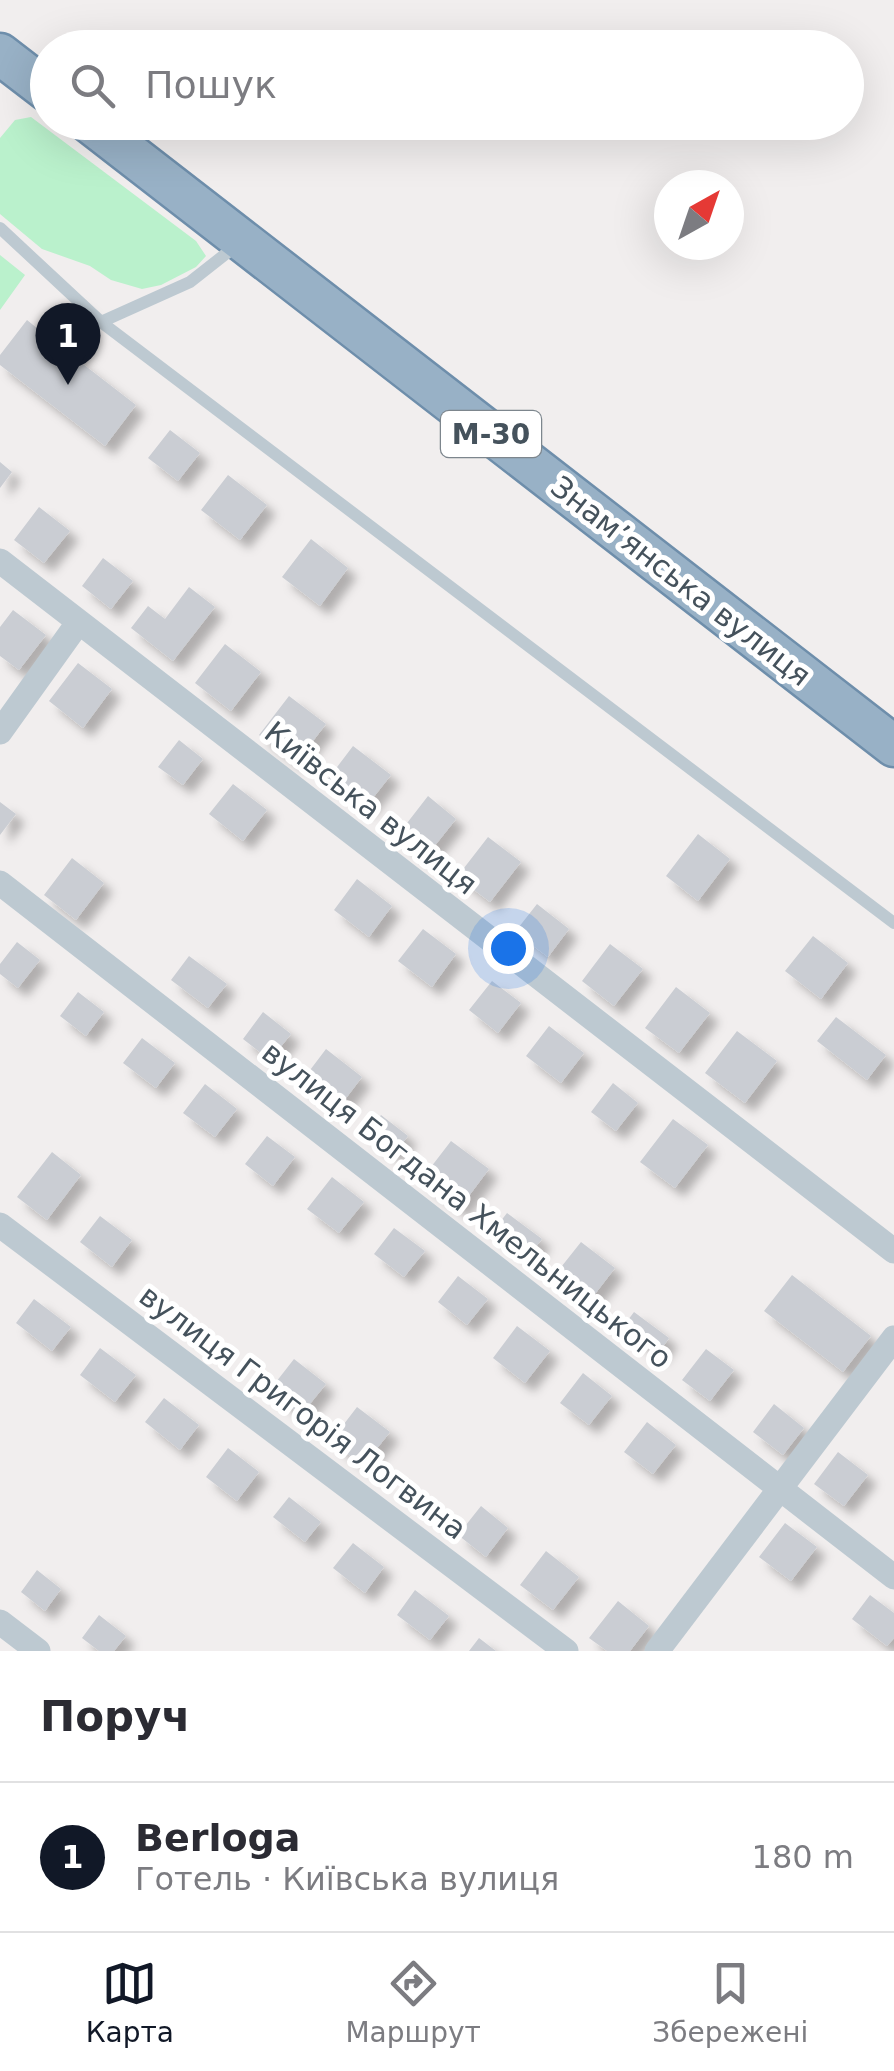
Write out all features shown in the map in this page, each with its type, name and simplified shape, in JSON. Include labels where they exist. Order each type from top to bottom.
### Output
[{"type":"highway","points":[[0,54],[30,77]]},
{"type":"highway","name":"Знамʼянська вулиця","points":[[112,140],[894,746]]},
{"type":"street","name":"Київська вулиця","points":[[0,561],[894,1251]]},
{"type":"street","points":[[0,732],[78,623]]},
{"type":"street","name":"вулиця Богдана Хмельницького","points":[[0,883],[894,1577]]},
{"type":"street","name":"вулиця Григорія Логвина","points":[[0,1225],[566,1651]]},
{"type":"street","points":[[657,1651],[894,1338]]},
{"type":"street","points":[[0,1622],[38,1651]]},
{"type":"lane","points":[[0,228],[101,322],[894,923]]},
{"type":"lane","points":[[101,322],[190,282],[242,241]]},
{"type":"green space","points":[[30,117],[30,140],[62,140],[196,241],[206,256],[196,267],[161,285],[142,289],[111,280],[90,266],[42,249],[0,214],[0,138],[15,120]]},
{"type":"green space","points":[[0,255],[25,275],[0,310]]},
{"type":"building","points":[[27,320],[48,337],[54,329],[76,346],[70,354],[136,405],[105,446],[0,365],[0,355]]},
{"type":"building","points":[[170,430],[200,453],[178,481],[148,458]]},
{"type":"building","points":[[0,462],[12,472],[0,488]]},
{"type":"building","points":[[228,475],[267,505],[240,540],[201,510]]},
{"type":"building","points":[[39,507],[70,531],[44,563],[14,540]]},
{"type":"building","points":[[311,539],[348,568],[320,606],[282,577]]},
{"type":"building","points":[[103,558],[133,581],[111,609],[82,586]]},
{"type":"building","points":[[189,587],[215,607],[173,661],[131,628],[148,606],[165,619]]},
{"type":"building","points":[[13,610],[46,635],[19,670],[0,656],[0,627]]},
{"type":"building","points":[[225,644],[261,672],[231,711],[195,683]]},
{"type":"building","points":[[78,663],[112,689],[83,728],[49,701]]},
{"type":"building","points":[[289,696],[326,724],[296,763],[259,735]]},
{"type":"building","points":[[179,740],[203,759],[183,785],[158,767]]},
{"type":"building","points":[[353,746],[391,775],[365,808],[328,779]]},
{"type":"building","points":[[233,784],[267,810],[243,841],[209,814]]},
{"type":"building","points":[[428,796],[456,819],[425,858],[397,836]]},
{"type":"building","points":[[0,802],[16,814],[0,835]]},
{"type":"building","points":[[698,834],[730,859],[698,901],[666,876]]},
{"type":"building","points":[[488,837],[521,862],[490,902],[457,877]]},
{"type":"building","points":[[72,858],[104,883],[76,920],[44,895]]},
{"type":"building","points":[[357,879],[392,906],[369,937],[334,910]]},
{"type":"building","points":[[537,904],[569,929],[548,957],[515,932]]},
{"type":"building","points":[[423,929],[456,954],[432,987],[398,961]]},
{"type":"building","points":[[813,936],[848,963],[821,999],[785,971]]},
{"type":"building","points":[[17,942],[40,960],[18,988],[0,974],[0,964]]},
{"type":"building","points":[[610,944],[643,969],[614,1006],[582,981]]},
{"type":"building","points":[[189,956],[227,984],[208,1008],[171,980]]},
{"type":"building","points":[[492,981],[521,1003],[498,1033],[469,1010]]},
{"type":"building","points":[[676,987],[710,1013],[679,1053],[645,1028]]},
{"type":"building","points":[[78,992],[104,1012],[86,1036],[60,1016]]},
{"type":"building","points":[[263,1012],[291,1034],[270,1060],[243,1039]]},
{"type":"building","points":[[836,1017],[886,1055],[867,1080],[817,1041]]},
{"type":"building","points":[[549,1026],[584,1053],[561,1083],[526,1056]]},
{"type":"building","points":[[737,1031],[777,1061],[745,1103],[705,1073]]},
{"type":"building","points":[[142,1038],[175,1063],[156,1088],[123,1063]]},
{"type":"building","points":[[326,1049],[362,1077],[337,1110],[301,1082]]},
{"type":"building","points":[[613,1083],[638,1103],[616,1131],[591,1112]]},
{"type":"building","points":[[205,1084],[237,1109],[215,1137],[183,1113]]},
{"type":"building","points":[[381,1115],[408,1136],[393,1155],[366,1134]]},
{"type":"building","points":[[673,1119],[708,1145],[675,1188],[640,1162]]},
{"type":"building","points":[[267,1136],[295,1157],[273,1186],[245,1164]]},
{"type":"building","points":[[451,1141],[489,1169],[459,1209],[421,1180]]},
{"type":"building","points":[[52,1152],[81,1175],[47,1220],[17,1197]]},
{"type":"building","points":[[332,1177],[364,1202],[339,1233],[307,1209]]},
{"type":"building","points":[[507,1213],[542,1239],[527,1258],[493,1231]]},
{"type":"building","points":[[100,1216],[132,1240],[112,1267],[80,1242]]},
{"type":"building","points":[[394,1228],[425,1251],[404,1277],[374,1254]]},
{"type":"building","points":[[581,1242],[615,1268],[588,1303],[554,1276]]},
{"type":"building","points":[[792,1275],[871,1336],[843,1372],[764,1311]]},
{"type":"building","points":[[458,1276],[488,1299],[467,1325],[438,1302]]},
{"type":"building","points":[[34,1299],[71,1327],[52,1351],[16,1323]]},
{"type":"building","points":[[634,1312],[669,1338],[657,1355],[622,1328]]},
{"type":"building","points":[[517,1326],[550,1351],[525,1383],[493,1358]]},
{"type":"building","points":[[100,1348],[136,1375],[115,1402],[80,1375]]},
{"type":"building","points":[[706,1349],[734,1370],[710,1401],[682,1380]]},
{"type":"building","points":[[294,1359],[326,1384],[301,1415],[269,1391]]},
{"type":"building","points":[[583,1373],[612,1396],[589,1425],[560,1403]]},
{"type":"building","points":[[164,1398],[199,1425],[180,1450],[145,1422]]},
{"type":"building","points":[[774,1404],[804,1428],[783,1455],[753,1432]]},
{"type":"building","points":[[357,1407],[390,1432],[363,1466],[331,1441]]},
{"type":"building","points":[[647,1422],[676,1445],[653,1474],[624,1452]]},
{"type":"building","points":[[228,1448],[259,1472],[237,1501],[206,1477]]},
{"type":"building","points":[[838,1452],[868,1475],[844,1506],[814,1484]]},
{"type":"building","points":[[289,1497],[321,1522],[305,1542],[273,1517]]},
{"type":"building","points":[[481,1506],[508,1528],[486,1557],[458,1535]]},
{"type":"building","points":[[785,1523],[817,1547],[791,1581],[759,1557]]},
{"type":"building","points":[[353,1543],[384,1567],[365,1593],[333,1568]]},
{"type":"building","points":[[546,1551],[579,1577],[553,1610],[520,1585]]},
{"type":"building","points":[[37,1570],[61,1589],[45,1611],[21,1592]]},
{"type":"building","points":[[415,1590],[449,1616],[430,1640],[397,1615]]},
{"type":"building","points":[[870,1595],[894,1613],[894,1638],[887,1646],[852,1619]]},
{"type":"building","points":[[618,1601],[649,1626],[630,1651],[607,1651],[589,1638]]},
{"type":"building","points":[[99,1615],[126,1636],[114,1651],[99,1651],[82,1638]]},
{"type":"building","points":[[479,1638],[496,1651],[469,1651]]},
{"type":"place","name":"Berloga","points":[[68,385]]}]
